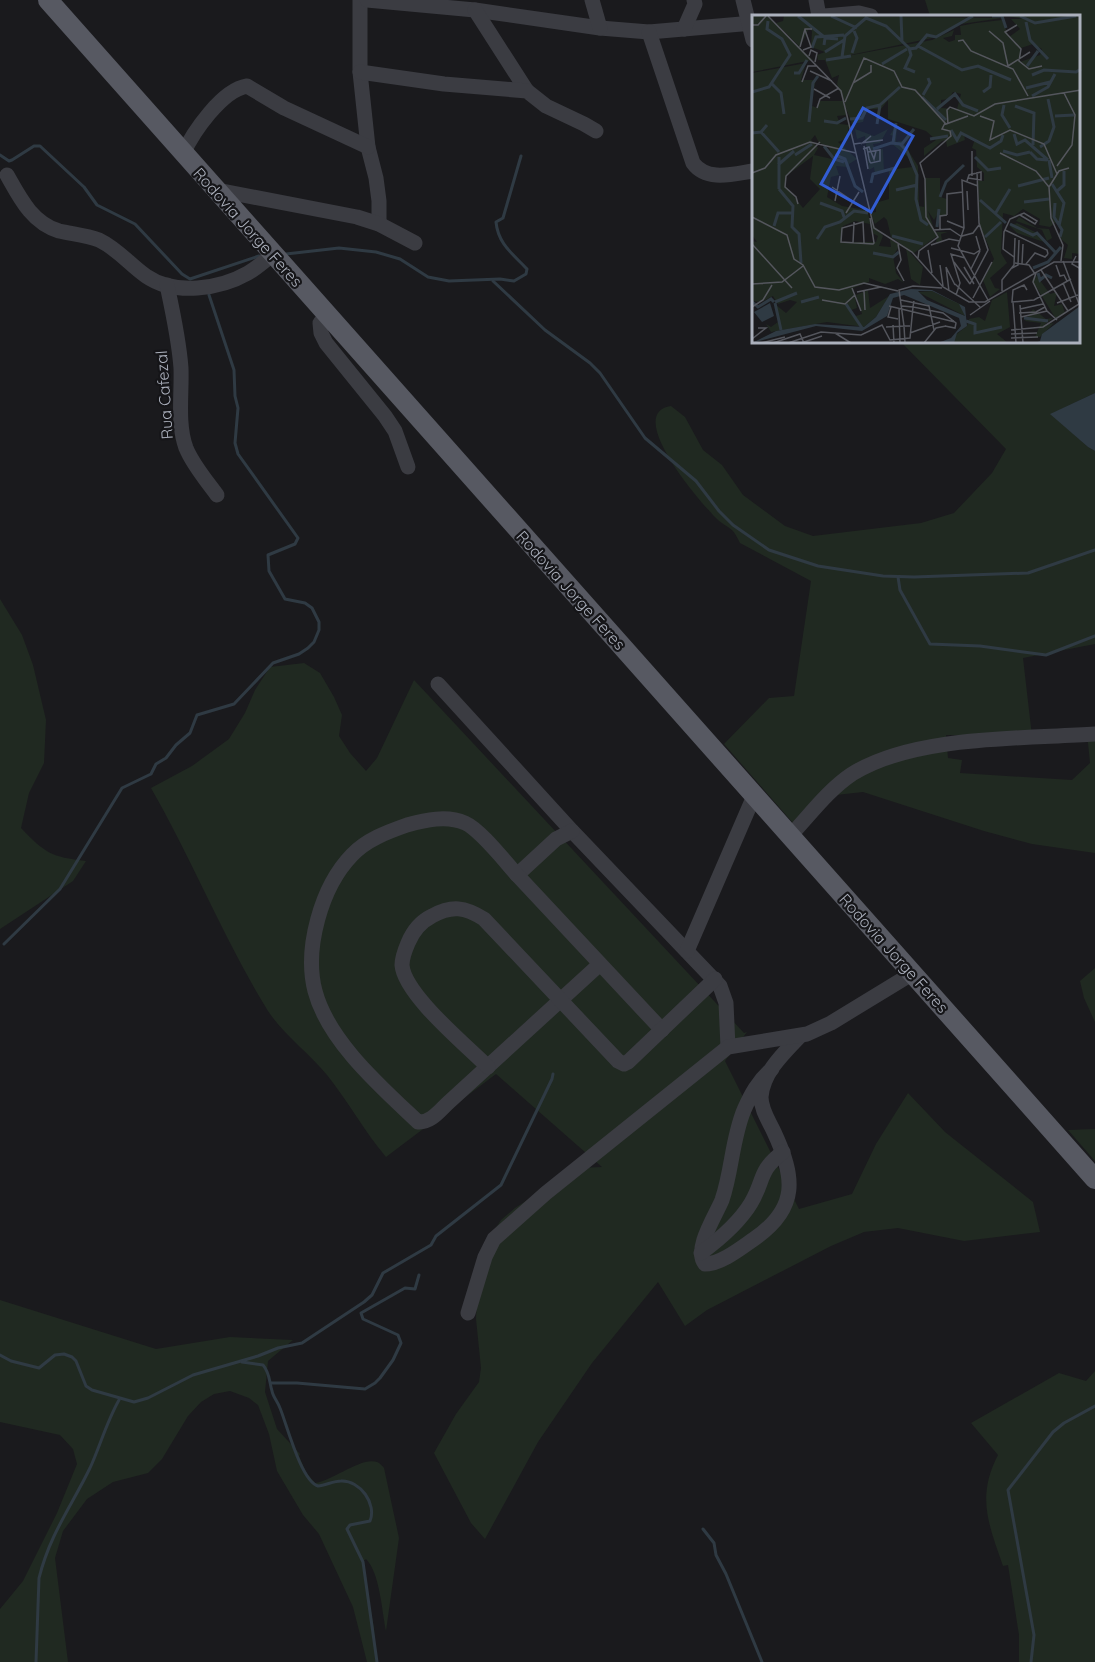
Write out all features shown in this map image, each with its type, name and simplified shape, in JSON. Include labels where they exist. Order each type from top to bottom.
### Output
[{"type":"main road","name":"Rodovia Jorge Feres","points":[[48,0],[1095,1179]]},
{"type":"street","points":[[360,0],[360,72],[368,147],[379,201],[379,224]]},
{"type":"street","points":[[367,0],[475,10],[600,28],[649,32],[750,23],[743,0]]},
{"type":"street","points":[[592,0],[600,28]]},
{"type":"street","points":[[684,29],[695,4],[694,0]]},
{"type":"street","points":[[816,0],[822,15]]},
{"type":"street","points":[[475,10],[527,91],[546,106],[596,131]]},
{"type":"street","points":[[839,15],[860,13],[867,15]]},
{"type":"street","points":[[649,32],[693,163],[698,170],[712,175],[752,171]]},
{"type":"street","points":[[360,72],[444,84],[527,91]]},
{"type":"street","points":[[183,154],[200,126],[223,100],[235,90],[247,86],[284,108],[368,147]]},
{"type":"street","points":[[7,176],[28,211],[41,222],[57,230],[99,241],[122,254],[147,277],[167,285],[201,288],[221,283],[248,274],[274,254]]},
{"type":"street","points":[[217,190],[318,209],[379,224],[415,243]]},
{"type":"street","name":"Rua Cafezal","points":[[167,285],[181,367],[182,426],[186,446],[194,463],[217,495]]},
{"type":"street","points":[[327,315],[320,323],[321,333],[326,343],[395,431],[408,467]]},
{"type":"street","points":[[438,684],[572,831],[720,986],[725,997],[728,1047]]},
{"type":"street","points":[[790,836],[838,784],[868,765],[945,744],[1095,734]]},
{"type":"street","points":[[687,951],[754,796]]},
{"type":"street","points":[[600,964],[432,1118],[418,1122],[358,1061],[336,1034],[316,992],[312,968],[312,943],[322,908],[338,874],[352,855],[369,842],[398,828],[416,822],[455,819],[476,831],[662,1030]]},
{"type":"street","points":[[517,875],[556,839],[572,831]]},
{"type":"street","points":[[488,1067],[417,996],[405,978],[402,965],[404,952],[411,936],[422,922],[445,910],[458,908],[469,910],[484,919],[560,1001],[618,1061],[624,1064],[714,979]]},
{"type":"street","points":[[468,1313],[485,1257],[494,1239],[546,1193],[728,1047],[800,1036],[825,1026],[913,973]]},
{"type":"street","points":[[772,1069],[764,1086],[761,1101],[764,1113],[788,1166],[789,1189],[780,1216],[764,1232],[713,1263],[705,1264],[701,1253],[705,1236],[722,1199],[742,1114],[752,1091],[800,1036]]},
{"type":"street","points":[[701,1253],[742,1215],[753,1200],[765,1169],[783,1152]]},
{"type":"shaded area","points":[[925,0],[1095,0],[1095,393],[1051,414],[1095,451],[1095,644],[1023,658],[1032,736],[946,735],[948,758],[962,760],[960,773],[1072,780],[1090,763],[1087,733],[1095,733],[1095,853],[1032,844],[863,792],[827,796],[800,831],[724,744],[769,698],[794,696],[811,581],[740,543],[733,531],[717,519],[682,478],[660,441],[656,424],[659,412],[671,406],[685,417],[703,450],[722,465],[743,495],[785,526],[813,536],[921,523],[954,513],[992,473],[1006,449],[903,344],[1080,344],[1080,15],[930,15]]},
{"type":"shaded area","points":[[1095,393],[1095,451],[1050,414]]},
{"type":"shaded area","points":[[0,599],[22,635],[33,665],[46,720],[44,763],[29,793],[21,828],[49,852],[64,858],[86,861],[73,881],[0,929]]},
{"type":"shaded area","points":[[304,663],[320,673],[334,697],[342,715],[339,736],[366,771],[377,758],[414,680],[744,1033],[747,1032],[725,1061],[799,1209],[852,1194],[876,1144],[908,1093],[945,1132],[1033,1202],[1040,1232],[964,1241],[898,1228],[864,1232],[831,1246],[707,1310],[685,1326],[658,1282],[592,1363],[538,1442],[485,1539],[471,1523],[434,1453],[456,1414],[479,1382],[481,1368],[476,1319],[477,1297],[491,1235],[501,1220],[515,1208],[577,1168],[602,1167],[496,1074],[386,1157],[327,1075],[281,1028],[252,984],[151,788],[192,766],[229,739],[270,667]]},
{"type":"shaded area","points":[[1095,968],[1095,1022],[1084,998],[1080,981]]},
{"type":"shaded area","points":[[1095,1129],[1095,1161],[1068,1130]]},
{"type":"shaded area","points":[[0,1300],[156,1349],[230,1337],[293,1340],[268,1361],[265,1392],[277,1429],[300,1454],[306,1472],[315,1483],[370,1461],[377,1462],[384,1468],[399,1538],[386,1631],[380,1593],[374,1573],[366,1559],[362,1562],[374,1628],[376,1662],[367,1662],[353,1607],[319,1534],[303,1515],[277,1471],[269,1434],[258,1405],[249,1398],[230,1391],[214,1394],[201,1402],[188,1416],[162,1459],[148,1473],[113,1482],[87,1499],[63,1531],[55,1558],[68,1662],[0,1662],[0,1609],[23,1581],[57,1513],[77,1464],[73,1449],[60,1435],[0,1422]]},
{"type":"shaded area","points":[[1095,1371],[1095,1662],[1019,1662],[1019,1635],[1008,1565],[1003,1566],[987,1511],[988,1484],[998,1455],[971,1423],[1059,1373],[1086,1381]]},
{"type":"waterway","points":[[0,155],[9,161],[34,146],[40,146],[84,187],[97,205],[135,224],[182,274],[190,279],[259,256]]},
{"type":"waterway","points":[[286,254],[339,248],[376,252],[400,259],[428,277],[449,281],[500,279],[514,281],[526,274],[527,269],[503,243],[496,222],[503,218],[521,156]]},
{"type":"waterway","points":[[493,281],[545,330],[590,363],[600,373],[645,438],[696,481],[733,525],[769,550],[818,566],[883,576],[914,577],[1028,573],[1095,550]]},
{"type":"waterway","points":[[4,944],[60,889],[122,788],[151,774],[156,764],[166,758],[190,733],[197,715],[234,704],[273,663],[299,654],[308,648],[314,642],[319,630],[319,622],[312,608],[305,603],[285,599],[269,571],[268,555],[295,544],[298,538],[238,454],[235,443],[238,408],[234,370],[209,295]]},
{"type":"waterway","points":[[898,577],[900,590],[930,644],[980,646],[1046,655],[1095,636]]},
{"type":"waterway","points":[[0,1355],[11,1361],[39,1368],[55,1355],[64,1354],[76,1361],[86,1386],[92,1390],[134,1402],[148,1398],[193,1375],[278,1348],[302,1343],[364,1302],[372,1295],[383,1273],[431,1245],[436,1236],[501,1185],[553,1074]]},
{"type":"waterway","points":[[271,1383],[365,1389],[375,1383],[393,1360],[401,1343],[398,1335],[363,1319],[361,1313],[405,1288],[415,1289],[419,1275]]},
{"type":"waterway","points":[[242,1362],[263,1365],[265,1368],[295,1452],[312,1482],[318,1486],[338,1481],[355,1484],[369,1501],[372,1514],[370,1521],[350,1525],[347,1529],[363,1562],[377,1662]]},
{"type":"waterway","points":[[36,1662],[39,1578],[44,1562],[55,1534],[90,1468],[119,1400]]},
{"type":"waterway","points":[[1031,1662],[1034,1635],[1008,1490],[1053,1432],[1064,1423],[1095,1406]]},
{"type":"waterway","points":[[703,1529],[714,1543],[716,1555],[762,1662]]}]
